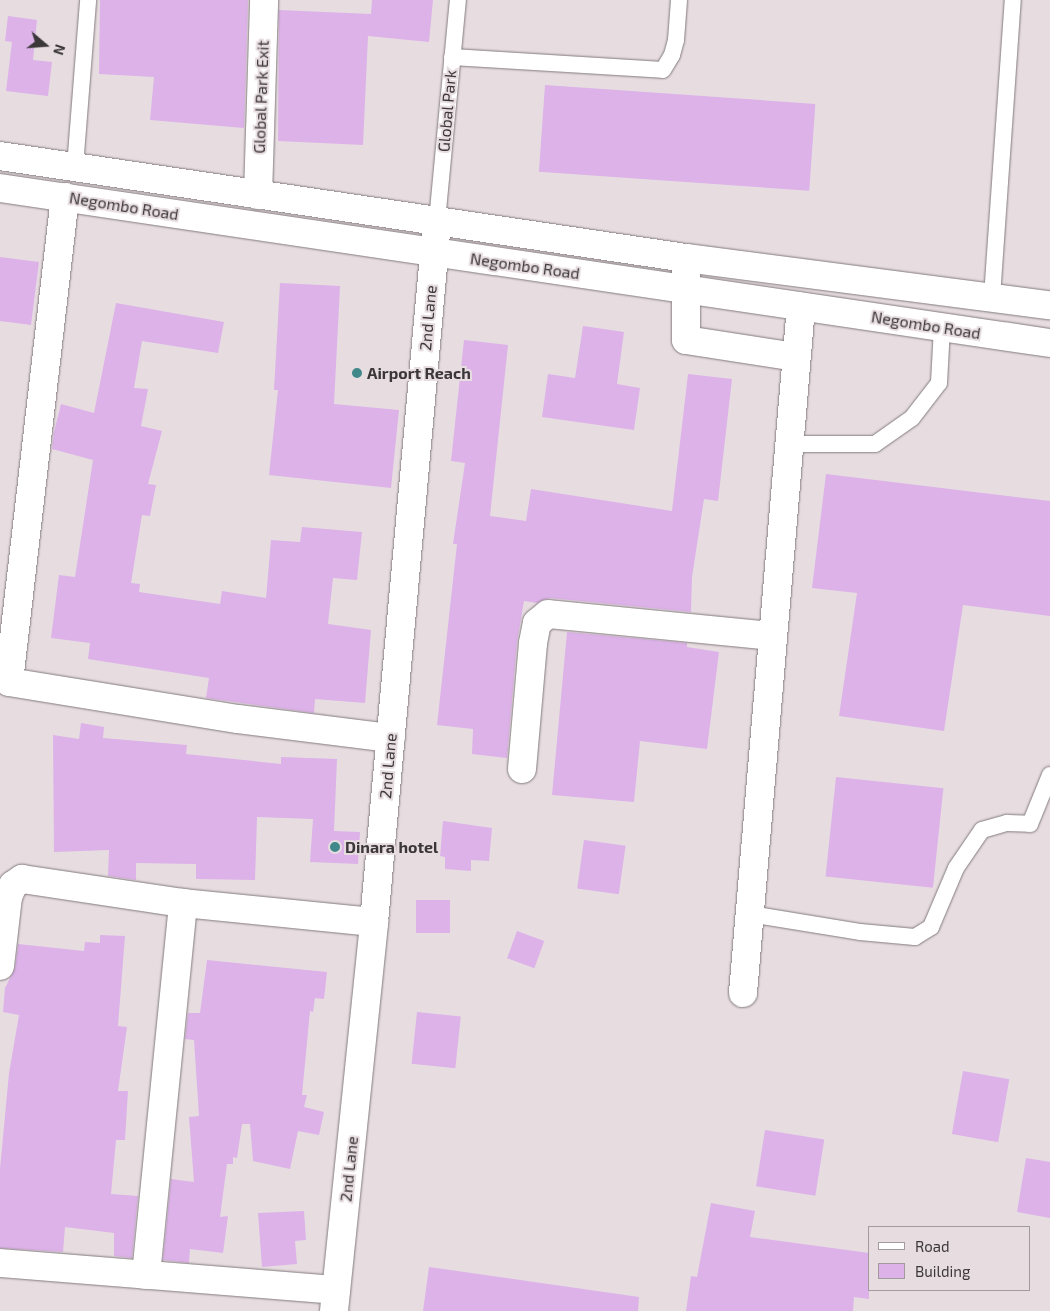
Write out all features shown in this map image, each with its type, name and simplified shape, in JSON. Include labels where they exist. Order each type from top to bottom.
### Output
[{"type":"main road","name":"Global Park Exit","points":[[258,195],[264,0]]},
{"type":"main road","name":"Negombo Road","points":[[0,156],[686,258],[1050,305]]},
{"type":"main road","name":"Negombo Road","points":[[0,188],[434,254],[1050,343]]},
{"type":"main road","points":[[65,198],[5,682],[238,719],[390,738]]},
{"type":"main road","name":"2nd Lane","points":[[335,1301],[374,922],[437,221]]},
{"type":"main road","points":[[686,258],[684,289],[686,340],[796,357]]},
{"type":"main road","points":[[743,993],[801,306]]},
{"type":"main road","points":[[522,769],[533,643],[537,623],[548,614],[772,636]]},
{"type":"main road","points":[[0,966],[8,897],[13,886],[22,879],[184,903],[374,922]]},
{"type":"main road","points":[[146,1275],[184,903]]},
{"type":"main road","points":[[0,1263],[146,1275],[335,1301]]},
{"type":"lane","points":[[75,167],[88,0]]},
{"type":"lane","name":"Global Park","points":[[437,221],[458,0]]},
{"type":"lane","points":[[452,57],[662,70],[672,55],[676,40],[679,0]]},
{"type":"lane","points":[[992,297],[1013,0]]},
{"type":"lane","points":[[790,444],[875,444],[912,418],[939,383],[942,328]]},
{"type":"lane","points":[[750,914],[860,932],[915,937],[931,927],[956,868],[982,830],[1007,823],[1030,824],[1050,774]]},
{"type":"building","points":[[100,0],[248,0],[244,128],[150,120],[154,77],[99,74]]},
{"type":"building","points":[[372,0],[433,0],[429,42],[368,36],[363,145],[278,141],[279,10],[371,14]]},
{"type":"building","points":[[8,16],[37,20],[33,60],[52,62],[48,96],[6,91],[12,42],[5,41]]},
{"type":"building","points":[[545,85],[815,104],[809,191],[539,172]]},
{"type":"building","points":[[0,257],[39,262],[31,325],[0,321]]},
{"type":"building","points":[[280,283],[340,286],[334,404],[399,410],[391,488],[269,475],[278,390],[274,390]]},
{"type":"building","points":[[116,303],[224,322],[218,353],[142,341],[134,388],[148,389],[141,426],[162,431],[148,484],[156,485],[150,516],[142,515],[131,583],[140,584],[139,592],[220,604],[222,591],[266,598],[271,540],[300,542],[302,527],[362,532],[357,580],[333,578],[328,624],[371,630],[365,703],[315,699],[314,713],[206,698],[209,678],[88,659],[90,643],[51,638],[59,575],[75,577],[93,460],[52,449],[54,432],[61,404],[94,413]]},
{"type":"building","points":[[583,326],[624,332],[617,384],[640,388],[634,430],[542,417],[548,374],[575,378]]},
{"type":"building","points":[[464,340],[508,345],[490,516],[526,521],[531,489],[672,511],[688,374],[732,379],[718,501],[704,499],[692,577],[691,612],[550,598],[537,603],[524,601],[517,642],[507,758],[472,754],[473,729],[437,725],[457,544],[453,544],[465,463],[451,461]]},
{"type":"building","points":[[826,474],[1050,501],[1050,616],[963,605],[944,731],[839,716],[857,593],[812,588]]},
{"type":"building","points":[[567,632],[687,643],[687,647],[719,652],[707,749],[640,741],[634,802],[552,795]]},
{"type":"building","points":[[81,723],[104,727],[103,738],[187,745],[186,754],[281,764],[281,757],[337,759],[334,831],[360,832],[358,864],[310,862],[313,819],[257,817],[255,880],[196,879],[196,864],[136,863],[136,880],[108,876],[109,850],[54,852],[53,735],[79,739]]},
{"type":"building","points":[[836,777],[943,788],[933,888],[826,876]]},
{"type":"building","points":[[443,821],[492,828],[489,861],[471,860],[471,871],[445,869],[445,857],[440,856]]},
{"type":"building","points":[[584,840],[626,846],[619,894],[577,889]]},
{"type":"building","points":[[416,900],[450,900],[450,933],[416,933]]},
{"type":"building","points":[[517,931],[544,941],[534,968],[507,958]]},
{"type":"building","points":[[100,935],[125,936],[118,1026],[127,1027],[118,1091],[128,1091],[125,1140],[116,1140],[111,1194],[138,1196],[132,1258],[114,1256],[114,1233],[65,1227],[63,1252],[0,1248],[0,1169],[9,1073],[19,1015],[3,1012],[5,988],[15,968],[18,944],[84,951],[85,942],[100,943]]},
{"type":"building","points":[[207,960],[327,972],[324,999],[315,998],[313,1012],[310,1011],[302,1095],[307,1095],[304,1107],[324,1112],[319,1135],[298,1131],[290,1169],[253,1161],[250,1124],[242,1124],[237,1158],[233,1157],[233,1164],[227,1164],[220,1217],[228,1216],[223,1253],[190,1249],[189,1263],[163,1260],[171,1179],[194,1182],[189,1117],[199,1116],[194,1040],[185,1039],[188,1013],[200,1013]]},
{"type":"building","points":[[417,1012],[461,1017],[455,1068],[412,1064]]},
{"type":"building","points":[[963,1071],[1009,1079],[998,1142],[952,1134]]},
{"type":"building","points":[[765,1130],[824,1139],[815,1196],[756,1186]]},
{"type":"building","points":[[1026,1158],[1050,1162],[1050,1218],[1017,1212]]},
{"type":"building","points":[[711,1203],[755,1211],[750,1237],[868,1253],[869,1299],[854,1297],[853,1311],[686,1311],[691,1276],[697,1277]]},
{"type":"building","points":[[304,1211],[306,1240],[295,1241],[297,1264],[262,1267],[258,1213]]},
{"type":"building","points":[[429,1267],[639,1297],[638,1311],[423,1311]]},
{"type":"place","name":"Airport Reach","points":[[357,373]]},
{"type":"place","name":"Dinara hotel","points":[[335,847]]}]
